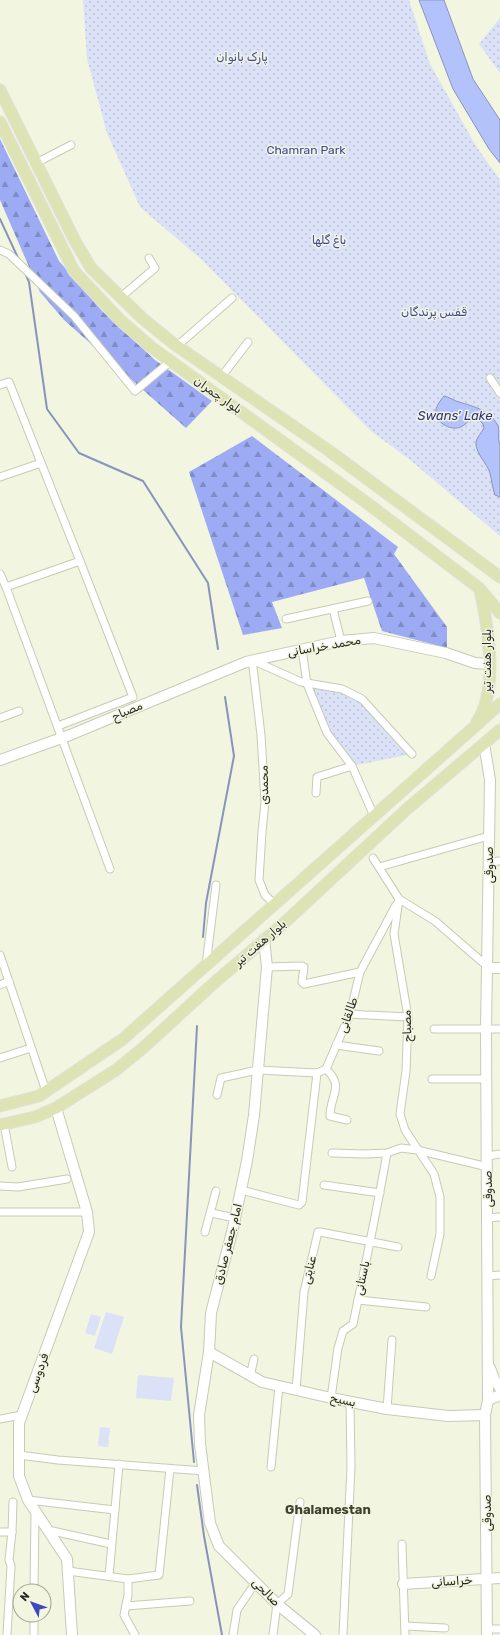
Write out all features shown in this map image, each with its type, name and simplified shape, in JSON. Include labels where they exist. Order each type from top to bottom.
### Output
[{"type":"main road","name":"بلوار چمران","points":[[0,90],[75,241],[91,268],[142,318],[177,346],[359,472],[500,577]]},
{"type":"main road","name":"بلوار چمران","points":[[0,122],[74,271],[120,320],[151,347],[361,498],[479,588],[500,613]]},
{"type":"main road","name":"بلوار هفت تیر","points":[[471,731],[481,716],[487,702],[489,682],[488,626],[479,588]]},
{"type":"main road","name":"بلوار هفت تیر","points":[[0,1106],[39,1096],[123,1039],[471,731],[499,704]]},
{"type":"main road","name":"بلوار هفت تیر","points":[[2,1125],[35,1117],[56,1108],[116,1070],[143,1048],[407,809],[500,730]]},
{"type":"main road","points":[[220,954],[218,961],[220,966],[224,969],[231,968]]},
{"type":"main road","points":[[205,967],[213,972],[215,976],[214,983]]},
{"type":"street","points":[[36,163],[71,145]]},
{"type":"street","points":[[0,250],[9,254],[74,316],[135,391],[171,361]]},
{"type":"street","points":[[121,297],[155,268],[149,258]]},
{"type":"street","points":[[177,346],[232,298]]},
{"type":"street","points":[[222,376],[248,342]]},
{"type":"street","points":[[490,378],[500,393]]},
{"type":"street","points":[[0,385],[9,382],[132,697],[58,726]]},
{"type":"street","points":[[0,478],[41,463]]},
{"type":"street","points":[[6,587],[80,561]]},
{"type":"street","points":[[0,574],[58,726],[110,869]]},
{"type":"street","points":[[286,619],[368,601]]},
{"type":"street","points":[[333,609],[341,641]]},
{"type":"street","name":"محمد خراسانی","points":[[252,659],[341,641],[374,638],[446,654],[475,663],[489,664]]},
{"type":"street","points":[[302,649],[307,684],[327,733],[352,766],[374,816]]},
{"type":"street","points":[[252,659],[279,673],[307,684],[342,689],[362,699],[412,754]]},
{"type":"street","name":"مصباح","points":[[0,760],[62,738],[252,659]]},
{"type":"street","name":"محمدی","points":[[252,659],[261,735],[265,802],[259,880],[265,895],[274,905]]},
{"type":"street","points":[[0,718],[19,711]]},
{"type":"street","name":"صدوقی","points":[[484,743],[490,780],[486,1029],[488,1156],[488,1400],[485,1415],[488,1578],[487,1632]]},
{"type":"street","points":[[316,793],[317,777],[352,766]]},
{"type":"street","points":[[379,867],[489,836]]},
{"type":"street","points":[[373,858],[399,899],[435,921],[488,968],[500,968]]},
{"type":"street","points":[[489,862],[500,861]]},
{"type":"street","points":[[205,967],[216,885]]},
{"type":"street","name":"مصباح","points":[[399,899],[394,934],[408,1017],[406,1071],[400,1114],[405,1130],[434,1174],[440,1197],[440,1234],[431,1276]]},
{"type":"street","name":"طالقانی","points":[[326,1069],[350,1014],[360,972],[399,899]]},
{"type":"street","name":"امام جعفر صادق","points":[[219,1546],[210,1523],[200,1444],[199,1415],[209,1352],[211,1313],[235,1218],[253,1123],[267,967],[264,939]]},
{"type":"street","points":[[0,955],[46,1091]]},
{"type":"street","points":[[267,967],[302,966],[304,967],[302,982],[304,984],[360,972]]},
{"type":"street","points":[[0,985],[9,981]]},
{"type":"street","points":[[350,1014],[408,1017]]},
{"type":"street","points":[[434,1029],[500,1029]]},
{"type":"street","points":[[336,1045],[379,1051]]},
{"type":"street","points":[[0,1058],[31,1048]]},
{"type":"street","points":[[217,1095],[221,1078],[258,1070],[317,1073],[326,1069],[333,1076],[336,1083],[330,1116],[347,1120]]},
{"type":"street","points":[[241,1190],[301,1205],[317,1073]]},
{"type":"street","points":[[432,1079],[487,1079]]},
{"type":"street","name":"فردوسی","points":[[56,1108],[87,1212],[89,1232],[19,1423],[19,1476],[28,1500],[67,1559],[72,1635]]},
{"type":"street","points":[[2,1125],[12,1167]]},
{"type":"street","points":[[332,1153],[364,1154],[388,1152],[401,1148],[417,1150],[488,1167]]},
{"type":"street","name":"باستانی","points":[[331,1398],[338,1348],[343,1331],[353,1324],[388,1152]]},
{"type":"street","points":[[488,1156],[500,1154]]},
{"type":"street","points":[[0,1186],[18,1187],[67,1179]]},
{"type":"street","points":[[324,1185],[380,1193]]},
{"type":"street","points":[[205,1232],[216,1191]]},
{"type":"street","points":[[0,1212],[87,1212]]},
{"type":"street","points":[[211,1213],[235,1218]]},
{"type":"street","points":[[488,1218],[500,1217]]},
{"type":"street","name":"عنایتی","points":[[296,1390],[304,1292],[318,1232],[371,1241],[398,1248]]},
{"type":"street","points":[[488,1276],[500,1275]]},
{"type":"street","points":[[358,1300],[426,1307]]},
{"type":"street","points":[[387,1409],[392,1340]]},
{"type":"street","name":"بسیح","points":[[209,1352],[262,1382],[331,1398],[387,1409],[448,1416],[485,1415]]},
{"type":"street","points":[[250,1376],[254,1358]]},
{"type":"street","points":[[488,1364],[494,1379],[500,1388]]},
{"type":"street","points":[[271,1467],[279,1386]]},
{"type":"street","points":[[488,1400],[500,1395]]},
{"type":"street","points":[[343,1635],[350,1467],[350,1402]]},
{"type":"street","points":[[0,1419],[22,1415]]},
{"type":"street","points":[[19,1455],[58,1460],[204,1471]]},
{"type":"street","points":[[108,1576],[119,1464]]},
{"type":"street","points":[[68,1571],[128,1579],[159,1575],[170,1469]]},
{"type":"street","points":[[28,1500],[115,1510]]},
{"type":"street","points":[[7,1635],[11,1566],[9,1560],[13,1502]]},
{"type":"street","points":[[273,1635],[277,1604],[288,1594],[300,1502]]},
{"type":"street","points":[[34,1583],[35,1512]]},
{"type":"street","points":[[48,1530],[111,1544]]},
{"type":"street","points":[[0,1532],[12,1532]]},
{"type":"street","points":[[402,1544],[405,1635]]},
{"type":"street","name":"صالحی","points":[[219,1546],[277,1604],[315,1635]]},
{"type":"street","name":"خراسانی","points":[[403,1584],[500,1578]]},
{"type":"street","points":[[128,1579],[128,1595],[124,1615],[135,1635]]},
{"type":"street","points":[[233,1635],[237,1610],[256,1582]]},
{"type":"street","points":[[126,1606],[190,1601]]},
{"type":"street","points":[[34,1623],[34,1635]]},
{"type":"street","points":[[405,1626],[445,1628]]},
{"type":"street","points":[[487,1632],[500,1629]]},
{"type":"green space","name":"Chamran Park","points":[[83,0],[409,0],[430,64],[476,146],[500,180],[500,536],[409,459],[371,431],[201,259],[140,207],[107,133],[87,59]]},
{"type":"green space","points":[[500,18],[500,73],[479,44]]},
{"type":"green space","points":[[0,139],[59,261],[102,311],[155,360],[212,401],[186,428],[64,320],[40,292],[0,200]]},
{"type":"green space","points":[[252,436],[398,547],[394,554],[447,627],[447,648],[382,631],[364,578],[272,602],[282,628],[243,635],[189,472]]},
{"type":"green space","points":[[307,684],[342,689],[362,699],[412,754],[352,766],[327,733]]},
{"type":"green space","points":[[106,1312],[124,1317],[112,1354],[94,1348]]},
{"type":"green space","points":[[91,1314],[101,1317],[95,1336],[85,1333]]},
{"type":"green space","points":[[138,1375],[174,1378],[171,1401],[136,1398]]},
{"type":"green space","points":[[100,1427],[110,1428],[108,1447],[98,1446]]},
{"type":"water","points":[[419,0],[444,0],[473,79],[500,120],[500,163],[489,149],[453,89]]},
{"type":"water","name":"Swans' Lake","points":[[444,396],[480,409],[495,420],[499,430],[500,444],[500,497],[495,495],[490,473],[476,446],[478,436],[484,428],[483,424],[478,419],[471,419],[457,428],[446,426],[437,417],[436,411],[438,404]]},
{"type":"waterway","points":[[0,219],[19,260]]},
{"type":"waterway","points":[[25,273],[29,282],[47,409],[79,453],[143,481],[208,583],[218,649]]},
{"type":"waterway","points":[[203,937],[206,903],[234,756],[225,697]]},
{"type":"waterway","points":[[194,1462],[181,1327],[197,1026]]},
{"type":"waterway","points":[[197,1485],[204,1536],[222,1635]]},
{"type":"district","name":"Ghalamestan","points":[[328,1509]]},
{"type":"park label","name":"پارک بانوان","points":[[242,57]]},
{"type":"park label","name":"باغ گلها","points":[[329,240]]},
{"type":"park label","name":"قفس پرندگان","points":[[434,312]]}]
